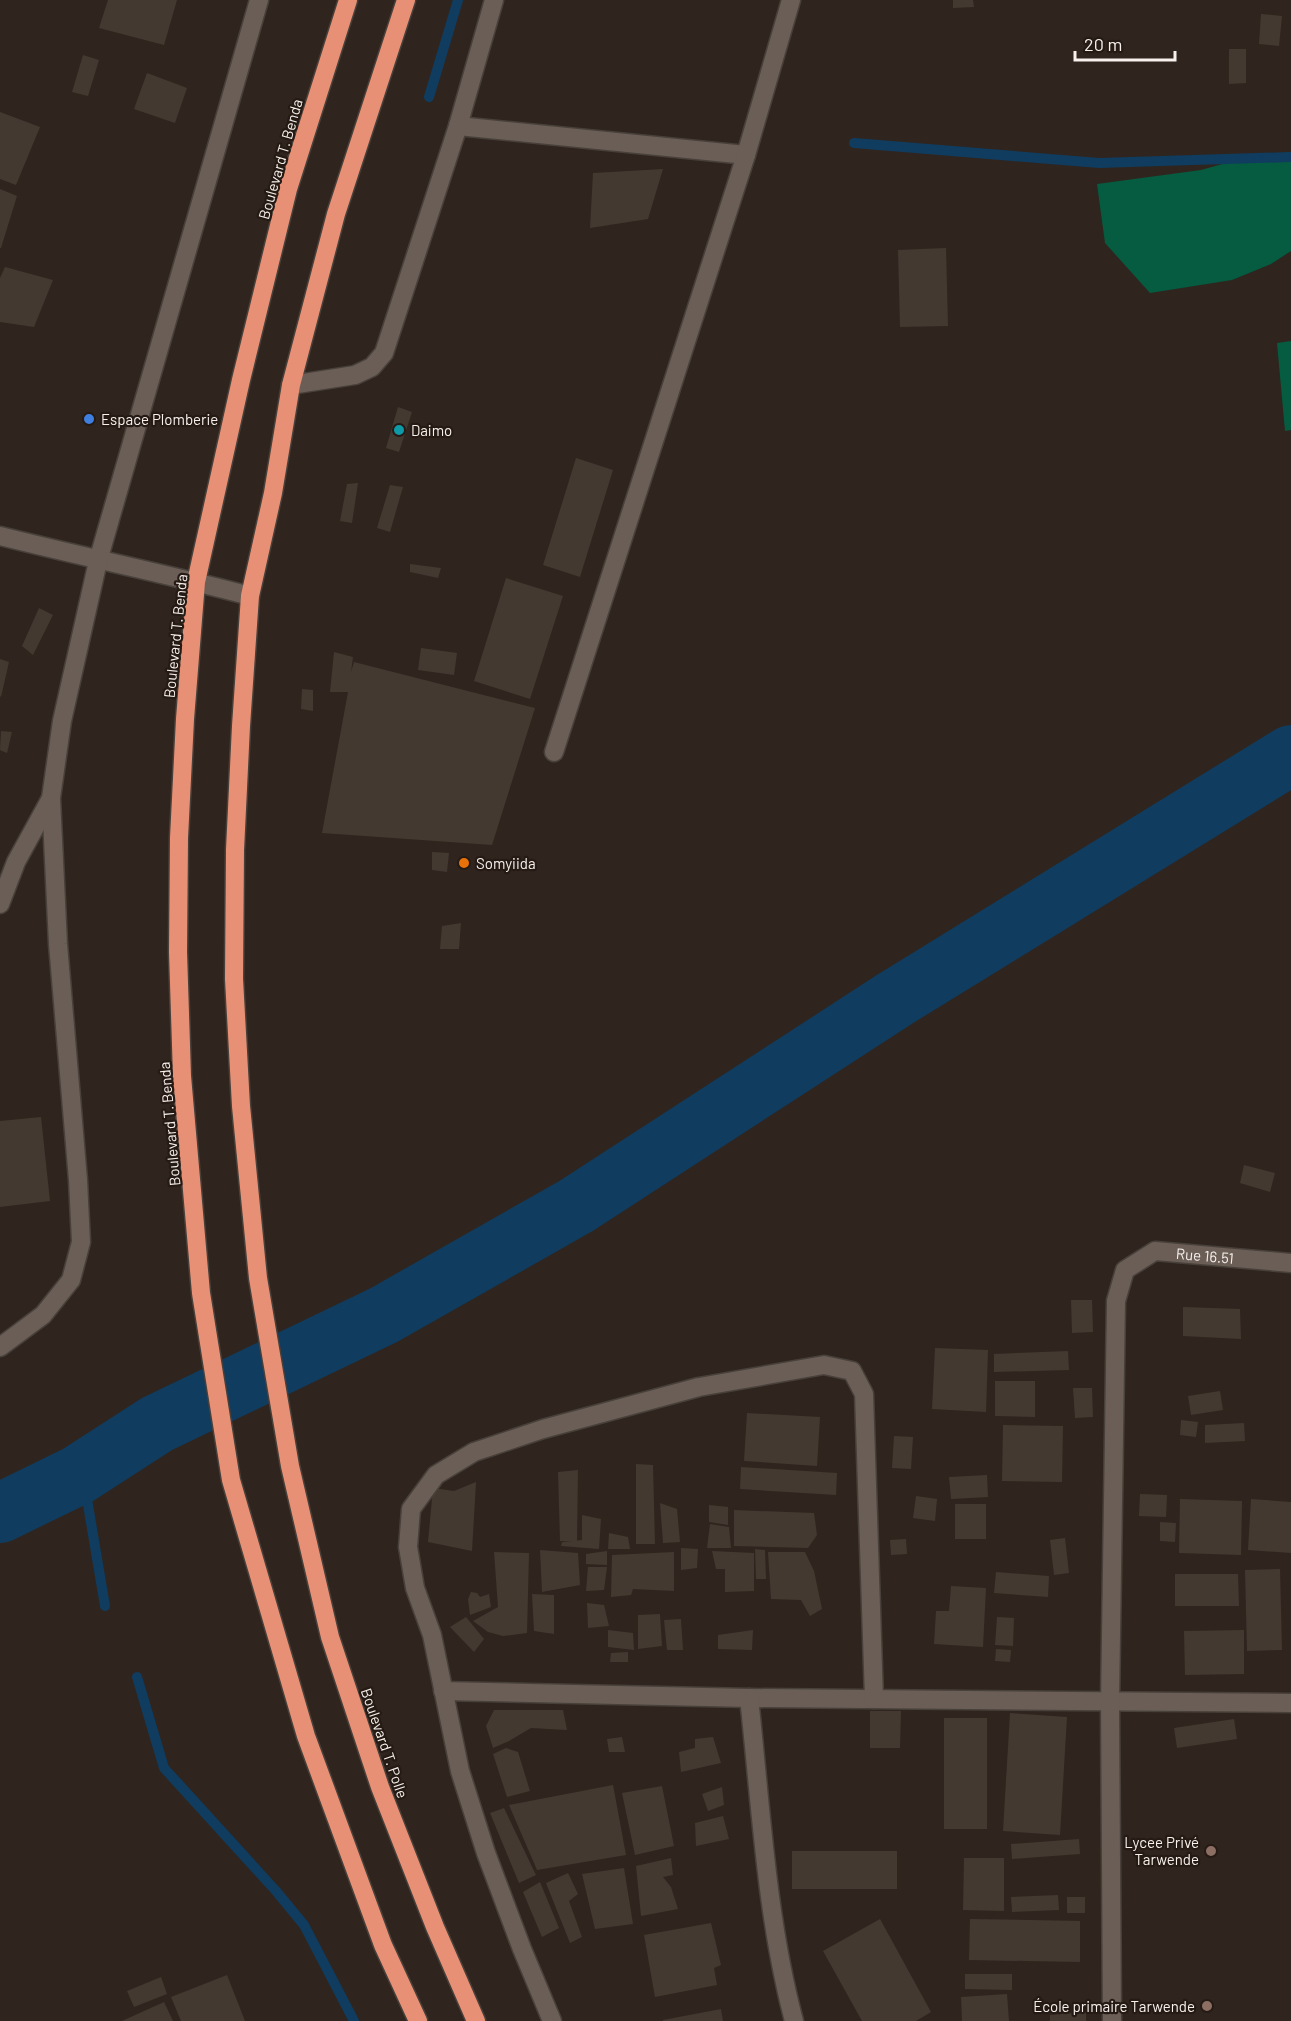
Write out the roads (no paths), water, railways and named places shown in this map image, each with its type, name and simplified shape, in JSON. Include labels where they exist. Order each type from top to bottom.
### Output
[{"type":"highway","name":"Boulevard T. Benda","points":[[348,0],[288,189],[196,582],[184,731],[179,838],[178,952],[182,1076],[201,1293],[231,1480],[306,1737],[383,1945],[418,2021]]},
{"type":"highway","points":[[250,596],[273,493],[291,385],[336,214],[406,0]]},
{"type":"highway","name":"Boulevard T. Polle","points":[[250,596],[235,850],[234,979],[241,1106],[258,1278],[290,1466],[330,1637],[376,1776],[435,1927],[476,2021]]},
{"type":"street","points":[[0,1347],[43,1315],[71,1280],[81,1242],[58,944],[51,798],[62,721],[98,561],[259,0]]},
{"type":"street","points":[[291,385],[355,375],[372,367],[384,353],[458,126],[494,0]]},
{"type":"street","points":[[554,752],[746,155],[791,0]]},
{"type":"street","points":[[458,126],[746,155]]},
{"type":"street","points":[[0,536],[250,596]]},
{"type":"street","points":[[0,904],[16,862],[51,798]]},
{"type":"street","name":"Rue 16.51","points":[[1110,1702],[1116,1301],[1125,1270],[1155,1251],[1291,1263]]},
{"type":"street","points":[[552,2021],[486,1853],[460,1771],[432,1635],[416,1588],[408,1547],[411,1509],[436,1475],[474,1452],[543,1429],[699,1387],[824,1365],[852,1371],[864,1394],[874,1699]]},
{"type":"street","points":[[443,1690],[749,1698],[1291,1703]]},
{"type":"street","points":[[749,1698],[773,1922],[782,1975],[794,2021]]},
{"type":"street","points":[[1110,1702],[1112,2021]]},
{"type":"waterway","points":[[429,97],[458,0]]},
{"type":"waterway","points":[[854,143],[1099,163],[1291,157]]},
{"type":"waterway","points":[[0,1513],[78,1475],[157,1424],[384,1315],[576,1206],[895,999],[1291,755]]},
{"type":"waterway","points":[[78,1475],[87,1499],[105,1606]]},
{"type":"waterway","points":[[137,1677],[164,1768],[304,1925],[354,2021]]},
{"type":"place","name":"Espace Plomberie","points":[[89,419]]},
{"type":"place","name":"Daimo","points":[[399,430]]},
{"type":"place","name":"Somyiida","points":[[464,863]]},
{"type":"place","name":"Lycee Privé Tarwende","points":[[1211,1851]]},
{"type":"place","name":"École primaire Tarwende","points":[[1207,2006]]}]
